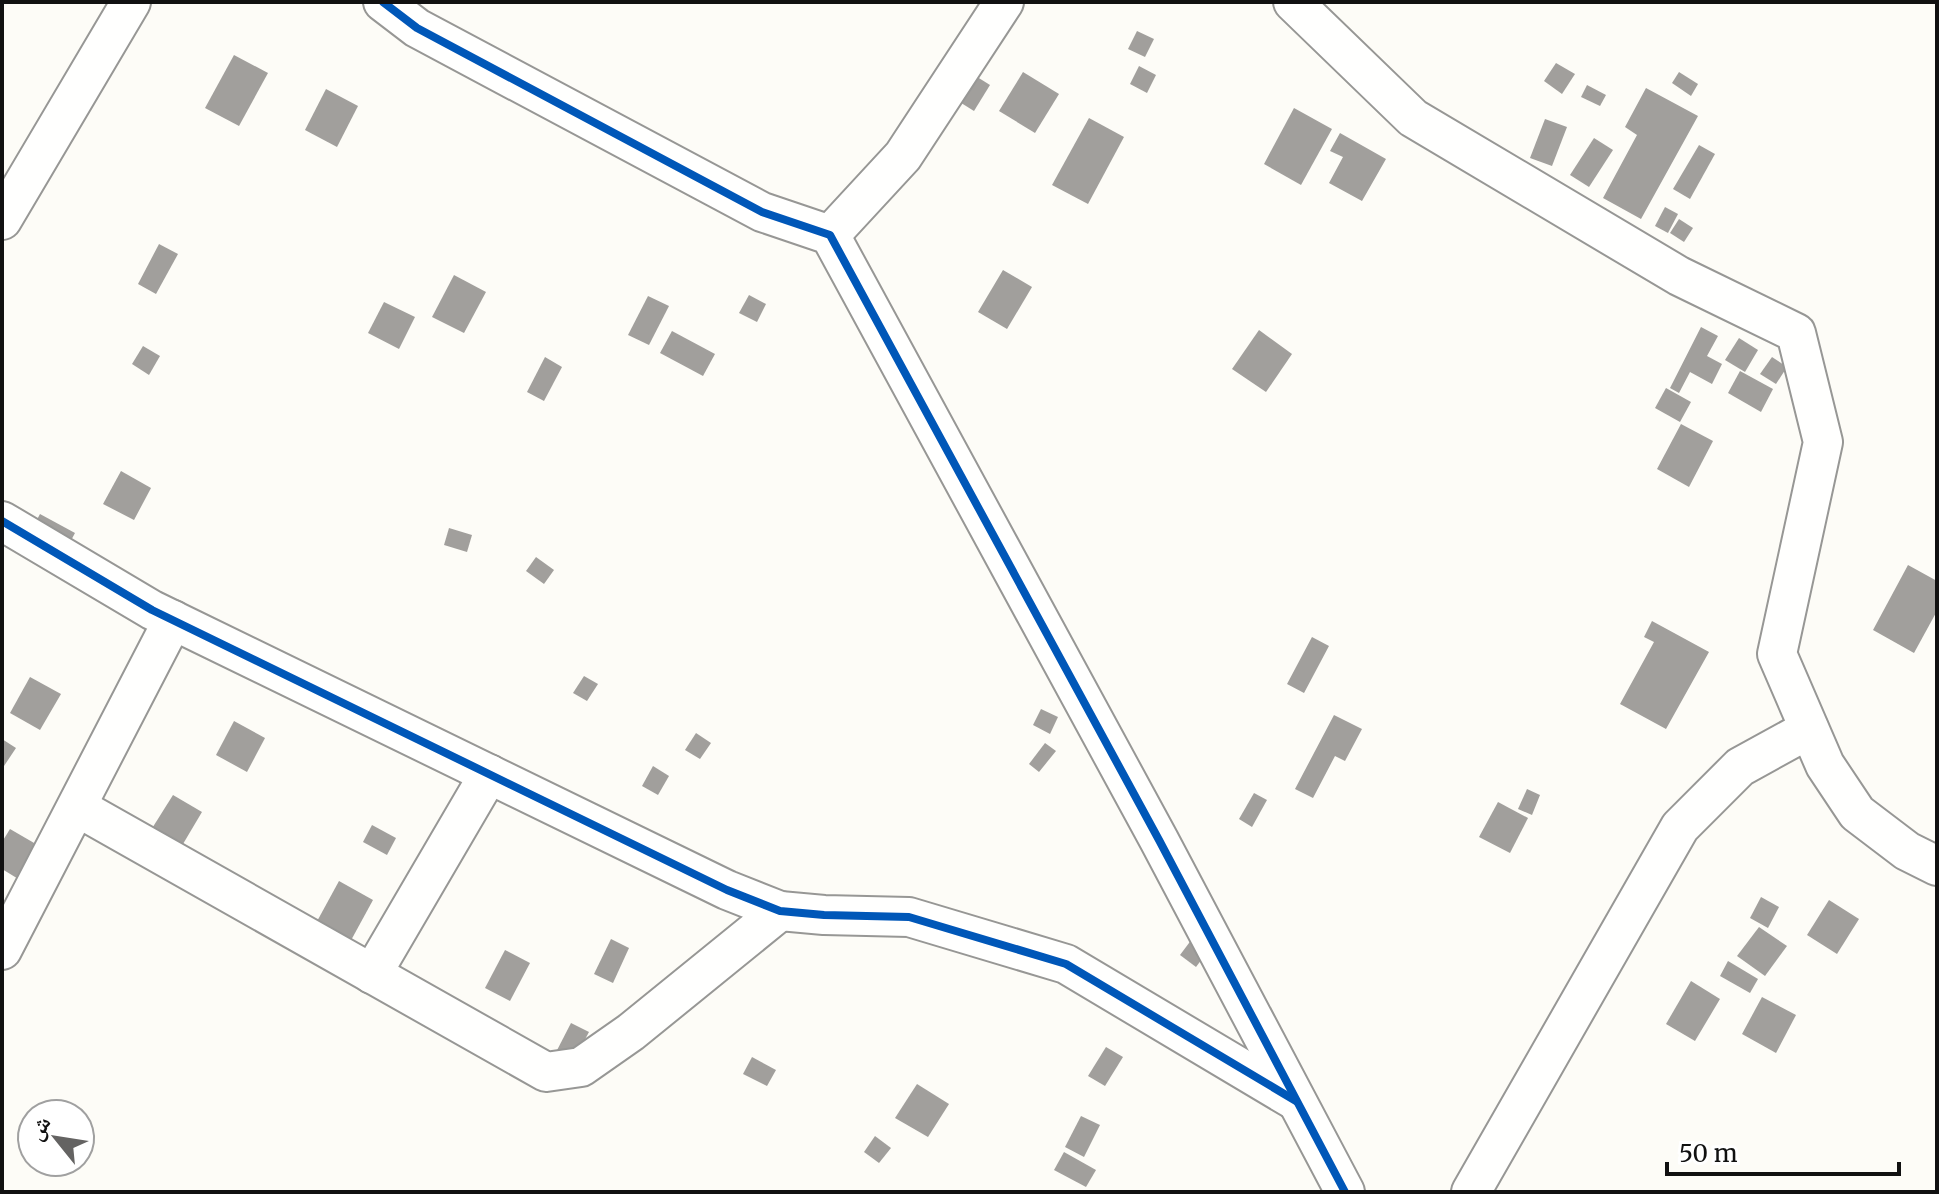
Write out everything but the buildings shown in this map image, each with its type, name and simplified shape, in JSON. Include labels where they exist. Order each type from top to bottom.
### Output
[{"type":"street","points":[[2,220],[131,2]]},
{"type":"street","points":[[383,2],[417,28],[762,212],[830,235],[1159,840],[1345,1192]]},
{"type":"street","points":[[830,235],[903,156],[1004,2]]},
{"type":"street","points":[[1293,2],[1413,118],[1679,276],[1796,333],[1823,442],[1777,654],[1825,765],[1857,813],[1907,851],[1937,866]]},
{"type":"street","points":[[2,521],[173,620],[727,890],[780,911],[909,917],[1066,964],[1296,1101]]},
{"type":"street","points":[[2,950],[173,620]]},
{"type":"street","points":[[1471,1192],[1680,827],[1740,767],[1809,729]]},
{"type":"street","points":[[372,974],[489,774]]},
{"type":"street","points":[[77,807],[546,1072],[581,1067],[631,1032],[780,911]]},
{"type":"cycle path","points":[[383,2],[417,28],[762,212],[830,235],[1159,840],[1345,1192]]},
{"type":"cycle path","points":[[2,521],[152,610],[727,890],[780,911],[909,917],[1066,964],[1296,1101]]}]
